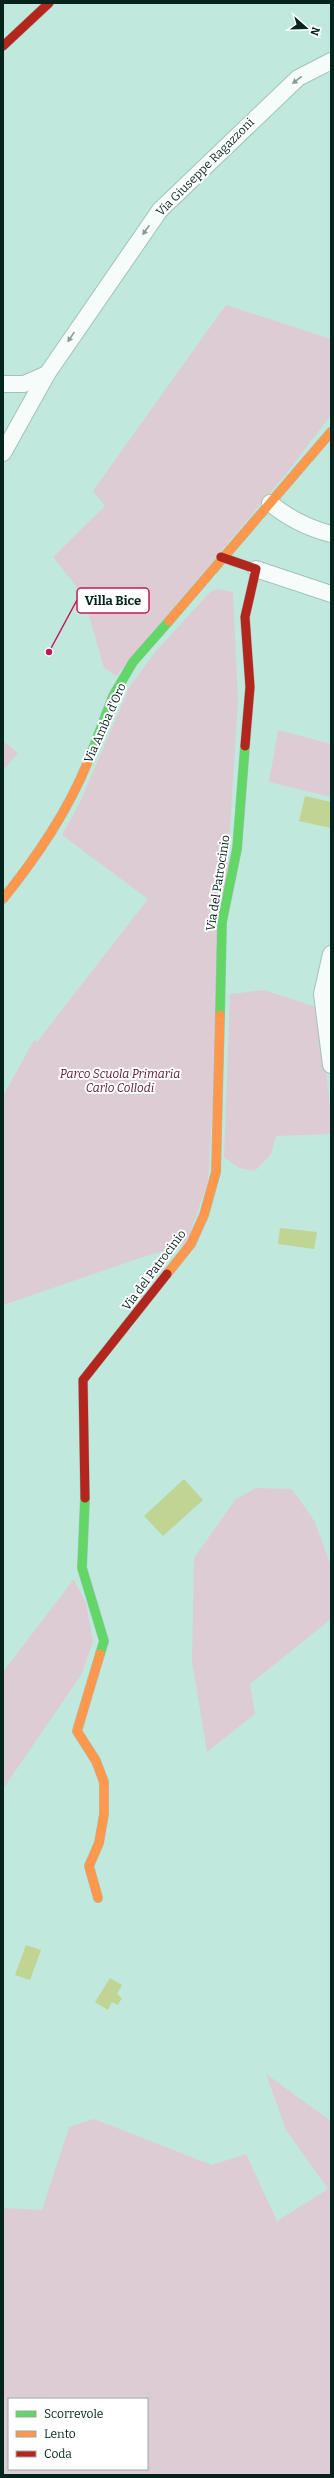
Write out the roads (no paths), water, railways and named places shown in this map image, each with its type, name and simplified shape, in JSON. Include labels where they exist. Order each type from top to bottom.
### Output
[{"type":"street","points":[[3,46],[49,3]]},
{"type":"street","name":"Via Giuseppe Ragazzoni","points":[[3,453],[47,374],[160,210],[298,78],[331,61]]},
{"type":"street","points":[[3,384],[24,384],[47,374]]},
{"type":"street","name":"Via Amba d'Oro","points":[[3,899],[32,863],[59,823],[82,776],[113,696],[133,662],[221,557],[331,432]]},
{"type":"street","points":[[270,503],[284,515],[316,530],[331,534]]},
{"type":"street","points":[[221,557],[331,594]]},
{"type":"street","name":"Via del Patrocinio","points":[[98,1898],[89,1866],[99,1843],[104,1814],[104,1782],[96,1761],[77,1730],[104,1641],[82,1568],[85,1486],[83,1380],[191,1244],[204,1215],[216,1172],[222,922],[238,849],[250,687],[245,617],[256,569]]},
{"type":"street","points":[[330,961],[322,994],[331,1065]]},
{"type":"place","name":"Villa Bice","points":[[49,652]]},
{"type":"park label","name":"Parco Scuola Primaria Carlo Collodi","points":[[120,1081]]}]
